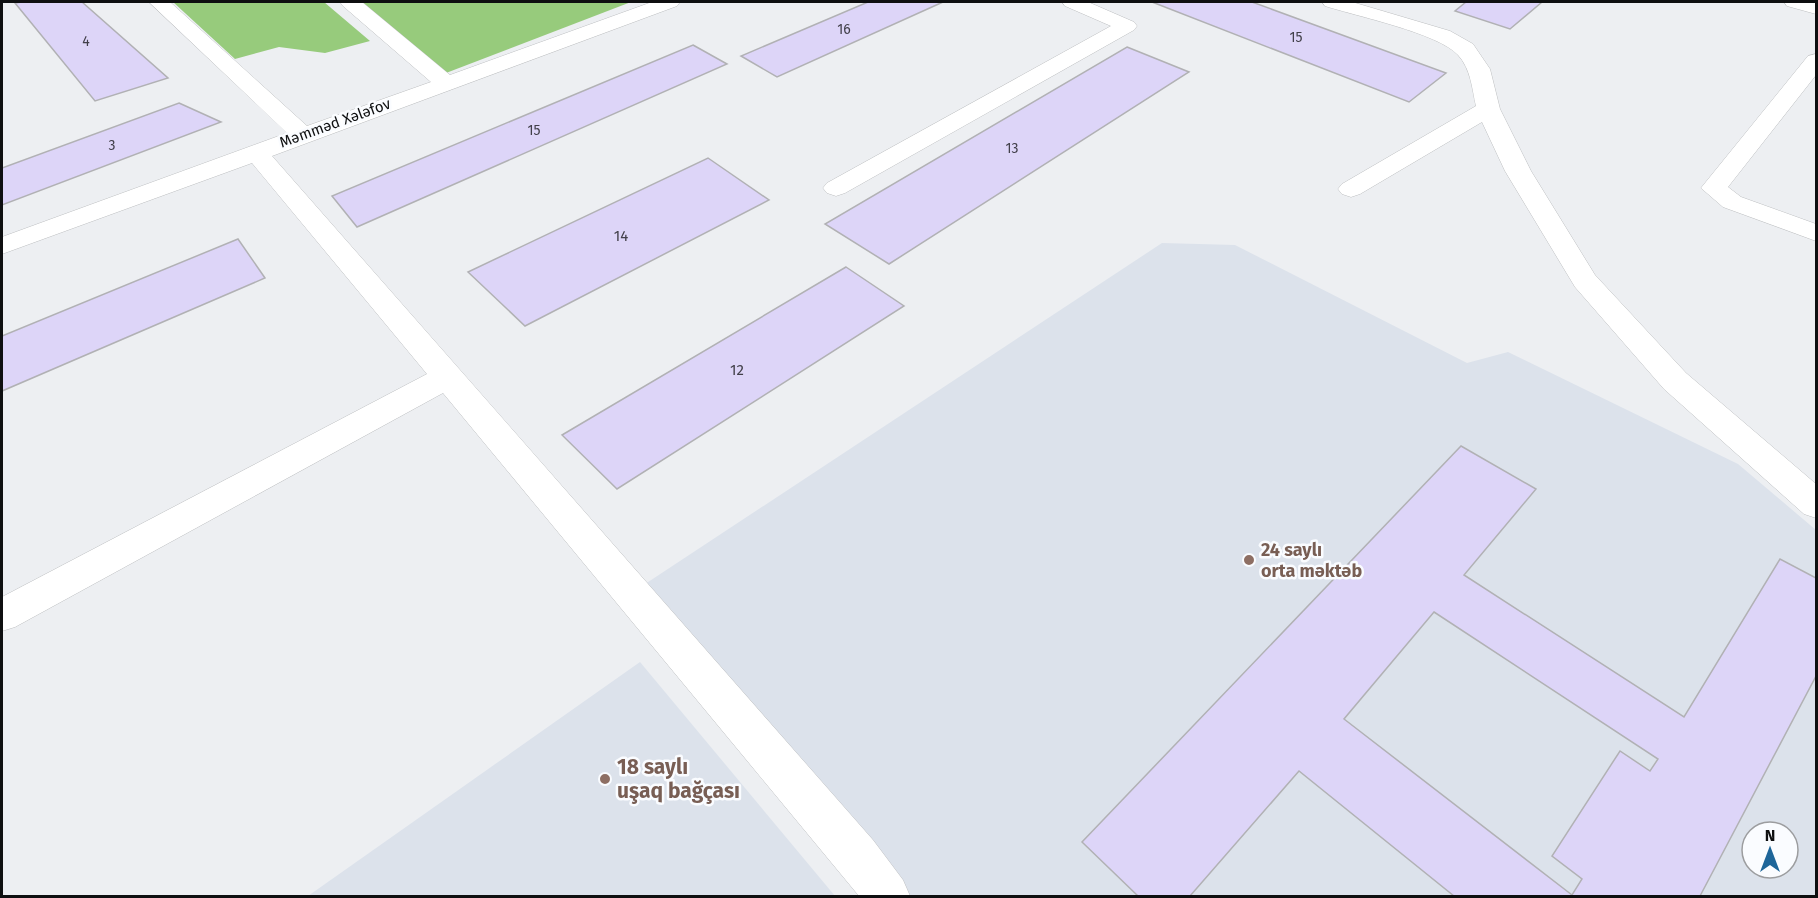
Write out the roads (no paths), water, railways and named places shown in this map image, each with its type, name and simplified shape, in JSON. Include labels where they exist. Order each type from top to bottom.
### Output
[{"type":"street","points":[[159,2],[303,135]]},
{"type":"street","points":[[350,2],[445,82]]},
{"type":"street","name":"Məmməd Xələfov","points":[[2,246],[445,82],[670,2]]},
{"type":"street","points":[[836,188],[1127,26],[1072,2]]},
{"type":"street","points":[[1332,2],[1443,35],[1465,49],[1479,69],[1488,109],[1518,171],[1585,281],[1675,381],[1816,504]]},
{"type":"street","points":[[1794,2],[1816,8]]},
{"type":"street","points":[[1816,61],[1714,188],[1732,202],[1816,233]]},
{"type":"street","points":[[1351,189],[1488,109]]},
{"type":"street","points":[[256,152],[857,856],[887,897]]},
{"type":"street","points":[[2,615],[447,377]]},
{"type":"place","name":"24 saylı orta məktəb","points":[[1249,560]]},
{"type":"place","name":"18 saylı uşaq bağçası","points":[[605,779]]}]
